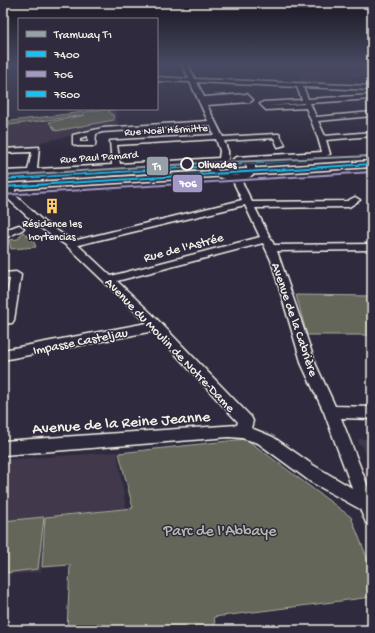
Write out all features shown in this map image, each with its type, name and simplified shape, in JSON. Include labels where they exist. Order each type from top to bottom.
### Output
[{"type":"main road","points":[[243,163],[295,164],[372,160]]},
{"type":"main road","points":[[6,185],[213,170],[243,163],[372,164]]},
{"type":"street","points":[[199,94],[220,138],[223,157],[214,163],[213,170],[225,177],[237,180],[246,176],[243,163]]},
{"type":"street","points":[[303,94],[322,138],[372,134]]},
{"type":"street","points":[[247,96],[250,100],[203,101],[247,96]]},
{"type":"street","points":[[307,104],[263,104],[266,108],[372,98]]},
{"type":"street","points":[[353,99],[371,114]]},
{"type":"street","points":[[359,104],[372,103]]},
{"type":"street","points":[[314,119],[371,114]]},
{"type":"street","points":[[92,134],[102,130],[213,123]]},
{"type":"street","points":[[128,128],[129,142]]},
{"type":"street","points":[[363,135],[372,144]]},
{"type":"street","name":"Rue Noël Hérmitte","points":[[116,166],[114,143],[276,136],[280,145]]},
{"type":"street","name":"Rue Paul Pamard","points":[[3,174],[223,157],[243,163],[325,154],[322,138]]},
{"type":"street","points":[[3,152],[36,149],[32,172]]},
{"type":"street","name":"Avenue de la Cabrière","points":[[237,180],[276,260],[309,365],[331,412],[366,503]]},
{"type":"street","name":"Avenue du Moulin de Notre-Dame","points":[[6,185],[12,198],[41,224],[71,244],[156,326],[246,421],[242,432]]},
{"type":"street","points":[[71,244],[248,204],[349,204],[355,200]]},
{"type":"street","points":[[3,236],[8,232],[19,228]]},
{"type":"street","name":"Rue de l'Astrée","points":[[109,280],[267,244],[372,247]]},
{"type":"street","points":[[3,276],[16,275],[8,320],[3,320]]},
{"type":"street","name":"Impasse Casteljau","points":[[3,355],[156,326]]},
{"type":"street","points":[[331,412],[372,413]]},
{"type":"street","name":"Avenue de la Reine Jeanne","points":[[3,448],[229,431],[242,432]]},
{"type":"street","points":[[242,432],[265,438],[285,455],[340,492],[366,503],[372,517]]},
{"type":"shaded area","points":[[116,110],[118,125],[96,128],[92,131],[41,142],[40,145],[3,148],[3,127],[46,122]]},
{"type":"shaded area","points":[[358,439],[372,439],[372,468],[362,445],[359,444]]},
{"type":"shaded area","points":[[117,452],[126,508],[44,516],[41,572],[3,575],[3,460]]},
{"type":"green space","points":[[100,110],[112,110],[108,111],[113,115],[114,120],[56,131],[49,122],[85,115],[3,126],[3,122]]},
{"type":"green space","points":[[372,155],[372,158],[259,162],[258,160]]},
{"type":"green space","points":[[148,166],[148,169],[4,179],[5,175]]},
{"type":"green space","points":[[202,170],[202,172],[96,179],[97,177]]},
{"type":"green space","points":[[23,232],[34,242],[36,247],[11,249],[9,240],[18,239]]},
{"type":"green space","points":[[296,295],[372,296],[372,335],[307,335]]},
{"type":"green space","name":"Parc de l'Abbaye","points":[[246,439],[351,517],[372,570],[372,597],[214,617],[216,630],[67,630],[70,565],[42,567],[45,517],[133,508],[119,453]]},
{"type":"green space","points":[[44,517],[38,569],[3,573],[3,521]]},
{"type":"tram line","name":"T1","points":[[3,176],[204,163],[372,156]]},
{"type":"transit line","name":"7500","points":[[3,179],[372,156]]},
{"type":"transit line","name":"7400","points":[[3,187],[372,164]]},
{"type":"transit line","name":"706","points":[[3,195],[372,172]]},
{"type":"place","name":"Olivades","points":[[187,164]]},
{"type":"place","name":"Résidence les hortencias","points":[[52,206]]}]
